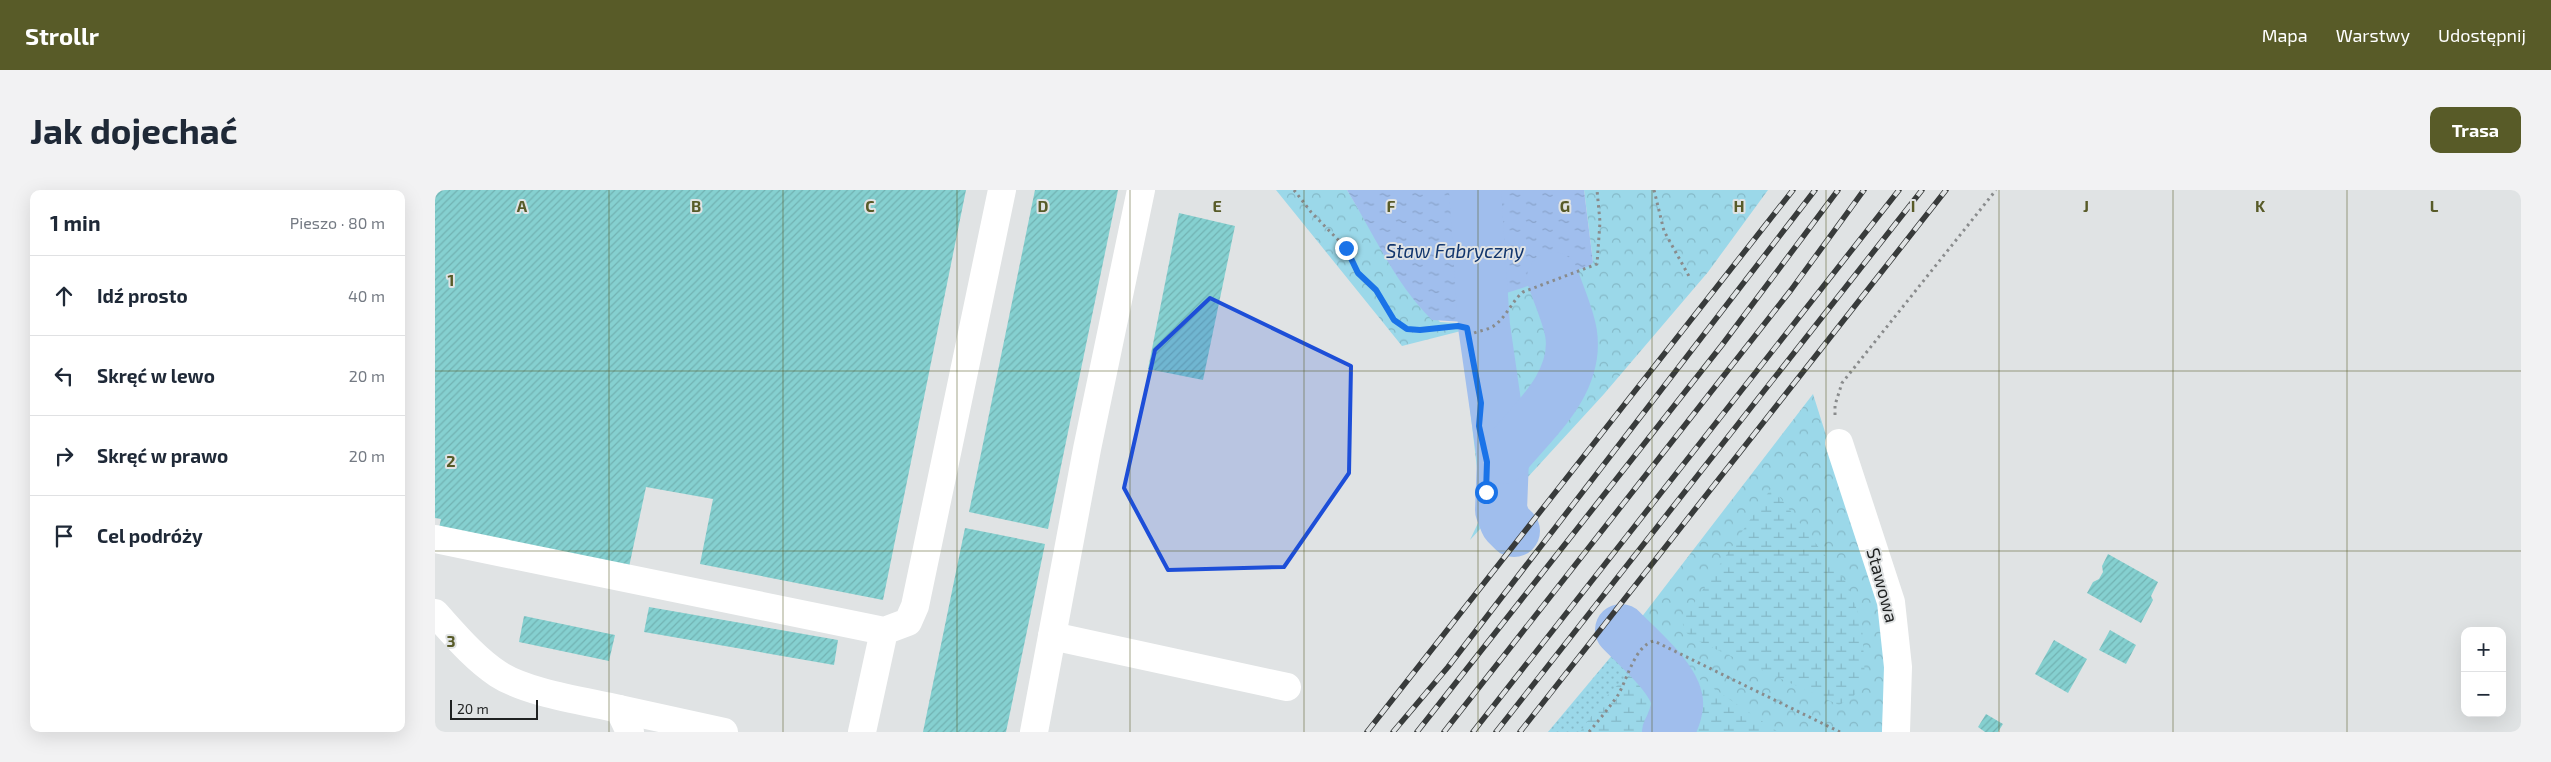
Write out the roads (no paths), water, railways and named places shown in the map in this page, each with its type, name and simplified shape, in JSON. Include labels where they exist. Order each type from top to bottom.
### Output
[{"type":"street","points":[[435,539],[883,631],[899,627],[908,622],[915,606],[1002,190]]},
{"type":"street","points":[[1034,732],[1087,449],[1141,190]]},
{"type":"street","name":"Stawowa","points":[[1839,443],[1891,602],[1897,659],[1896,732]]},
{"type":"street","points":[[435,613],[471,652],[499,675],[520,685],[624,721],[724,732]]},
{"type":"street","points":[[863,732],[883,631]]},
{"type":"street","points":[[1052,636],[1287,687]]},
{"type":"water","name":"Staw Fabryczny","points":[[1347,190],[1584,190],[1593,262],[1590,266],[1494,297],[1493,324],[1473,331],[1470,324],[1465,322],[1432,320],[1396,275]]},
{"type":"waterway","points":[[1475,190],[1484,326],[1503,458],[1501,510],[1506,523],[1514,531]]},
{"type":"waterway","points":[[1503,458],[1551,401],[1568,369],[1572,352],[1570,326],[1553,278]]},
{"type":"waterway","points":[[1621,630],[1647,655],[1672,686],[1677,706],[1668,732]]},
{"type":"railway","points":[[1367,732],[1793,190]]},
{"type":"railway","points":[[1393,732],[1448,667],[1815,190]]},
{"type":"railway","points":[[1417,732],[1722,345],[1838,190]]},
{"type":"railway","points":[[1444,732],[1791,290],[1864,190]]},
{"type":"railway","points":[[1473,732],[1899,190]]},
{"type":"railway","points":[[1496,732],[1922,190]]},
{"type":"railway","points":[[1520,732],[1946,190]]}]
